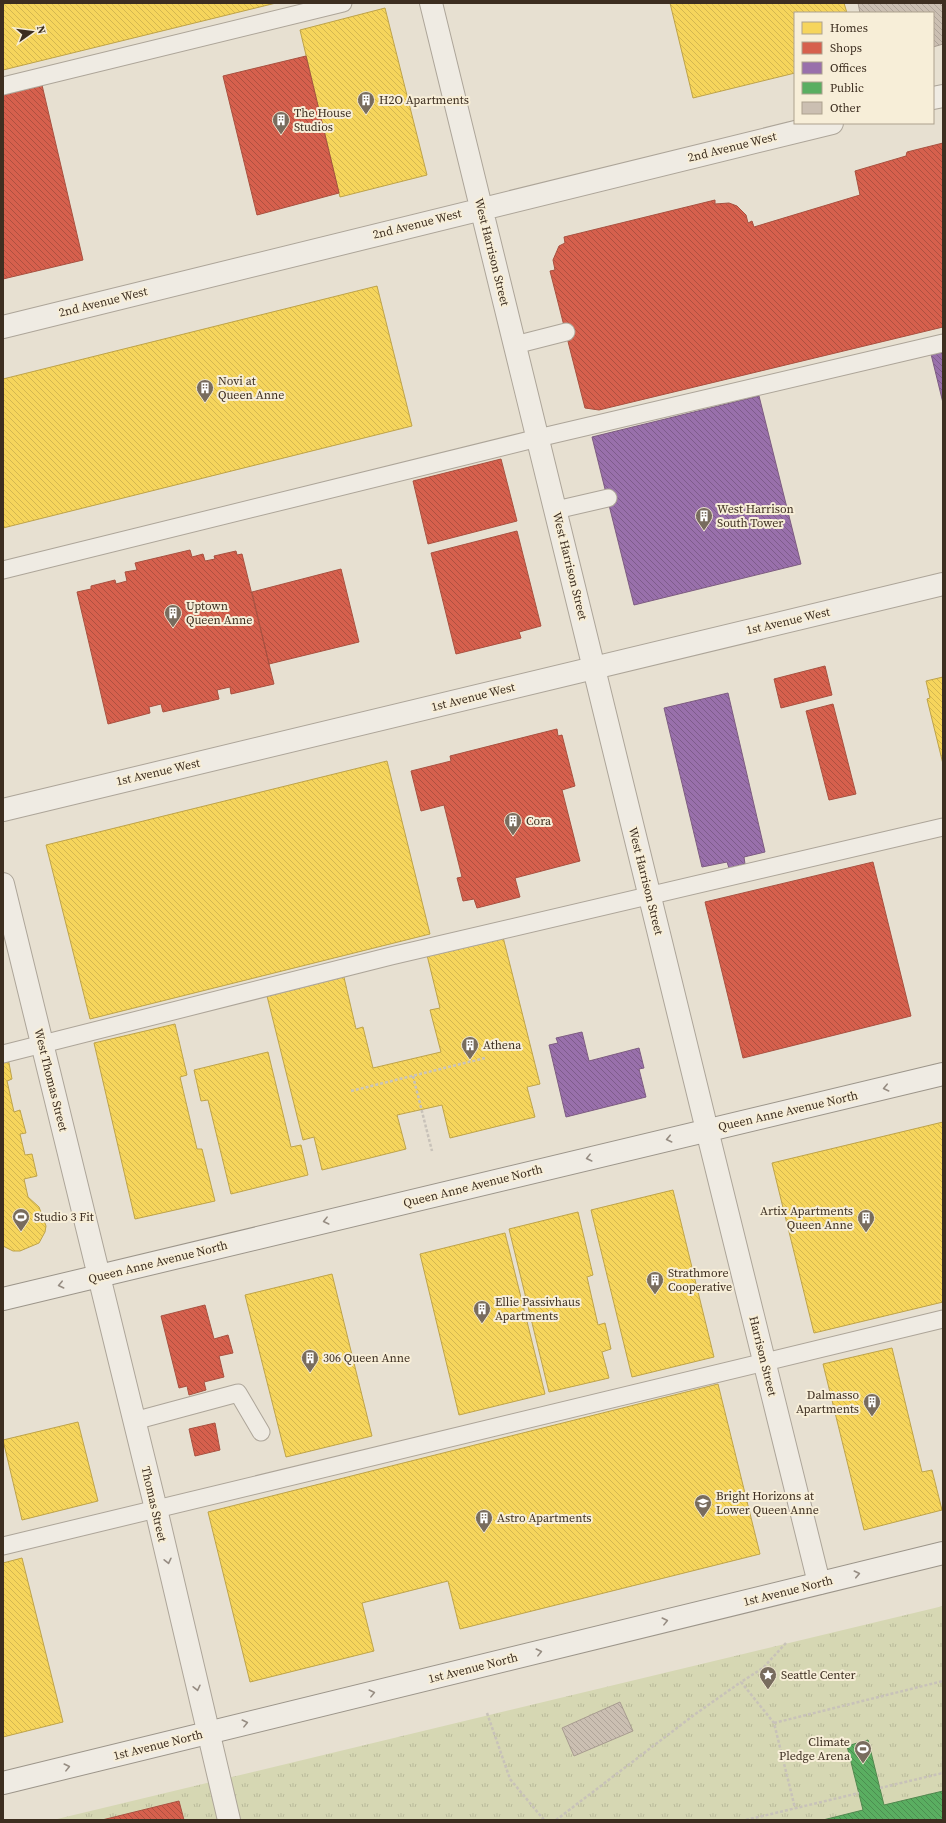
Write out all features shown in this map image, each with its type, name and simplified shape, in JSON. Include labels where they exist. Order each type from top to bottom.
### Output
[{"type":"street","name":"West Harrison Street","points":[[432,3],[707,1130]]},
{"type":"street","name":"2nd Avenue West","points":[[3,327],[481,208],[828,124]]},
{"type":"street","name":"1st Avenue West","points":[[3,810],[420,711],[594,666],[943,584]]},
{"type":"street","name":"West Thomas Street","points":[[3,884],[99,1276]]},
{"type":"street","name":"Queen Anne Avenue North","points":[[3,1299],[943,1074]]},
{"type":"street","name":"Harrison Street","points":[[707,1130],[819,1583]]},
{"type":"street","name":"Thomas Street","points":[[99,1276],[156,1509],[207,1733],[229,1820]]},
{"type":"street","name":"1st Avenue North","points":[[3,1783],[943,1553]]},
{"type":"lane","points":[[3,86],[342,3]]},
{"type":"lane","points":[[514,344],[566,332]]},
{"type":"lane","points":[[3,570],[538,438],[943,342]]},
{"type":"lane","points":[[556,510],[608,498]]},
{"type":"lane","points":[[3,1054],[391,956],[943,827]]},
{"type":"lane","points":[[3,1546],[156,1509],[265,1490],[651,1395],[764,1362],[943,1319]]},
{"type":"lane","points":[[134,1421],[238,1393],[261,1432]]},
{"type":"path","points":[[351,1091],[485,1058]]},
{"type":"path","points":[[413,1076],[432,1151]]},
{"type":"path","points":[[556,1820],[694,1715],[763,1668],[786,1643]]},
{"type":"path","points":[[774,1723],[943,1681]]},
{"type":"path","points":[[741,1682],[774,1723],[795,1808]]},
{"type":"path","points":[[487,1713],[510,1779],[544,1820]]},
{"type":"path","points":[[943,1756],[943,1777]]},
{"type":"path","points":[[880,1788],[942,1773]]},
{"type":"path","points":[[746,1820],[859,1793]]},
{"type":"green space","name":"Seattle Center","points":[[943,1606],[943,1820],[53,1820]]},
{"type":"building: Homes","points":[[3,3],[276,3],[3,70]]},
{"type":"building: Homes","points":[[670,3],[844,3],[847,12],[794,12],[794,73],[693,98]]},
{"type":"building: Homes","name":"H2O Apartments","points":[[385,8],[427,175],[340,197],[300,30]]},
{"type":"building: Homes","name":"Novi at Queen Anne","points":[[377,286],[412,426],[3,528],[3,379]]},
{"type":"building: Homes","points":[[943,677],[943,764],[927,699],[930,698],[926,681]]},
{"type":"building: Homes","points":[[387,761],[430,934],[90,1019],[46,845]]},
{"type":"building: Homes","name":"Athena","points":[[503,937],[540,1084],[527,1087],[535,1117],[450,1138],[442,1105],[397,1115],[406,1149],[322,1170],[314,1137],[303,1140],[266,992],[343,973],[356,1029],[363,1027],[373,1068],[441,1052],[430,1010],[440,1008],[426,951]]},
{"type":"building: Homes","points":[[175,1024],[187,1075],[180,1077],[197,1149],[202,1149],[215,1201],[135,1219],[94,1043]]},
{"type":"building: Homes","points":[[268,1052],[291,1147],[301,1145],[308,1175],[231,1194],[208,1100],[201,1101],[194,1070]]},
{"type":"building: Homes","points":[[8,1058],[12,1079],[7,1081],[14,1112],[20,1110],[26,1133],[20,1134],[25,1155],[32,1154],[37,1176],[24,1179],[28,1197],[39,1207],[46,1226],[45,1232],[39,1243],[20,1251],[13,1251],[3,1246],[3,1059]]},
{"type":"building: Homes","name":"Artix Apartments Queen Anne","points":[[943,1122],[943,1302],[814,1333],[772,1163]]},
{"type":"building: Homes","name":"Strathmore Cooperative","points":[[673,1190],[714,1357],[632,1377],[591,1210]]},
{"type":"building: Homes","points":[[578,1212],[593,1275],[587,1277],[598,1325],[605,1323],[611,1349],[602,1352],[609,1378],[549,1392],[509,1229]]},
{"type":"building: Homes","name":"Ellie Passivhaus Apartments","points":[[505,1233],[545,1394],[459,1415],[420,1254]]},
{"type":"building: Homes","name":"306 Queen Anne","points":[[332,1274],[372,1436],[286,1457],[245,1295]]},
{"type":"building: Homes","name":"Dalmasso Apartments","points":[[892,1348],[922,1472],[932,1470],[942,1510],[864,1530],[823,1364]]},
{"type":"building: Homes","name":"Astro Apartments","points":[[718,1384],[760,1554],[460,1629],[448,1581],[362,1603],[374,1651],[250,1682],[208,1512]]},
{"type":"building: Homes","points":[[78,1422],[98,1501],[22,1520],[3,1440]]},
{"type":"building: Homes","points":[[22,1558],[63,1722],[3,1737],[3,1563]]},
{"type":"building: Shops","name":"The House Studios","points":[[306,56],[339,193],[257,215],[223,76]]},
{"type":"building: Shops","points":[[42,85],[83,260],[3,279],[3,94]]},
{"type":"building: Shops","points":[[943,143],[943,327],[599,410],[585,408],[550,271],[555,270],[553,260],[559,246],[565,243],[564,237],[715,200],[715,204],[729,203],[737,206],[746,215],[748,223],[752,221],[754,227],[860,195],[855,171],[906,156],[907,152]]},
{"type":"building: Shops","points":[[501,459],[517,521],[428,544],[413,481]]},
{"type":"building: Shops","points":[[517,531],[541,626],[519,632],[521,638],[456,654],[431,553]]},
{"type":"building: Shops","name":"Uptown Queen Anne","points":[[190,550],[192,557],[203,554],[205,561],[215,559],[214,556],[236,551],[237,555],[242,554],[274,684],[231,694],[230,687],[217,690],[219,699],[163,712],[161,704],[149,707],[150,713],[108,724],[77,592],[91,589],[91,586],[115,580],[116,584],[127,581],[125,572],[137,570],[135,563]]},
{"type":"building: Shops","points":[[341,569],[359,642],[269,664],[252,592]]},
{"type":"building: Shops","points":[[825,666],[832,695],[781,708],[774,679]]},
{"type":"building: Shops","points":[[833,704],[856,794],[829,800],[806,711]]},
{"type":"building: Shops","name":"Cora","points":[[557,729],[558,736],[562,735],[575,786],[562,790],[580,861],[515,878],[520,897],[477,908],[474,899],[463,901],[457,878],[462,877],[444,805],[421,811],[411,771],[451,761],[450,756]]},
{"type":"building: Shops","points":[[873,862],[911,1016],[743,1058],[705,902]]},
{"type":"building: Shops","points":[[205,1305],[214,1339],[228,1335],[233,1353],[219,1356],[224,1377],[204,1382],[206,1390],[189,1395],[187,1386],[179,1388],[161,1316]]},
{"type":"building: Shops","points":[[215,1423],[220,1450],[195,1456],[189,1429]]},
{"type":"building: Shops","points":[[179,1801],[184,1820],[102,1820]]},
{"type":"building: Offices","points":[[943,351],[943,403],[931,354]]},
{"type":"building: Offices","name":"West Harrison South Tower","points":[[759,396],[801,564],[634,605],[592,437]]},
{"type":"building: Offices","points":[[728,693],[765,852],[744,857],[745,864],[729,868],[727,862],[702,867],[664,708]]},
{"type":"building: Offices","points":[[582,1032],[589,1061],[639,1048],[644,1068],[639,1069],[646,1097],[566,1117],[549,1045],[558,1043],[556,1038]]},
{"type":"building: Public","name":"Climate Pledge Arena","points":[[868,1740],[884,1805],[943,1791],[943,1820],[823,1820],[863,1810],[847,1746]]},
{"type":"building: Other","points":[[858,3],[943,3],[943,44],[934,47],[934,12],[860,12]]},
{"type":"building: Other","points":[[620,1702],[633,1731],[574,1756],[562,1728]]},
{"type":"place","name":"H2O Apartments","points":[[366,115]]},
{"type":"place","name":"The House Studios","points":[[281,135]]},
{"type":"place","name":"Novi at Queen Anne","points":[[205,403]]},
{"type":"place","name":"West Harrison South Tower","points":[[704,531]]},
{"type":"place","name":"Uptown Queen Anne","points":[[173,628]]},
{"type":"place","name":"Cora","points":[[513,836]]},
{"type":"place","name":"Athena","points":[[470,1060]]},
{"type":"place","name":"Studio 3 Fit","points":[[21,1232]]},
{"type":"place","name":"Artix Apartments Queen Anne","points":[[866,1233]]},
{"type":"place","name":"Strathmore Cooperative","points":[[655,1295]]},
{"type":"place","name":"Ellie Passivhaus Apartments","points":[[482,1324]]},
{"type":"place","name":"306 Queen Anne","points":[[310,1373]]},
{"type":"place","name":"Dalmasso Apartments","points":[[872,1417]]},
{"type":"place","name":"Bright Horizons at Lower Queen Anne","points":[[703,1518]]},
{"type":"place","name":"Astro Apartments","points":[[484,1533]]},
{"type":"place","name":"Seattle Center","points":[[768,1690]]},
{"type":"place","name":"Climate Pledge Arena","points":[[863,1764]]}]
